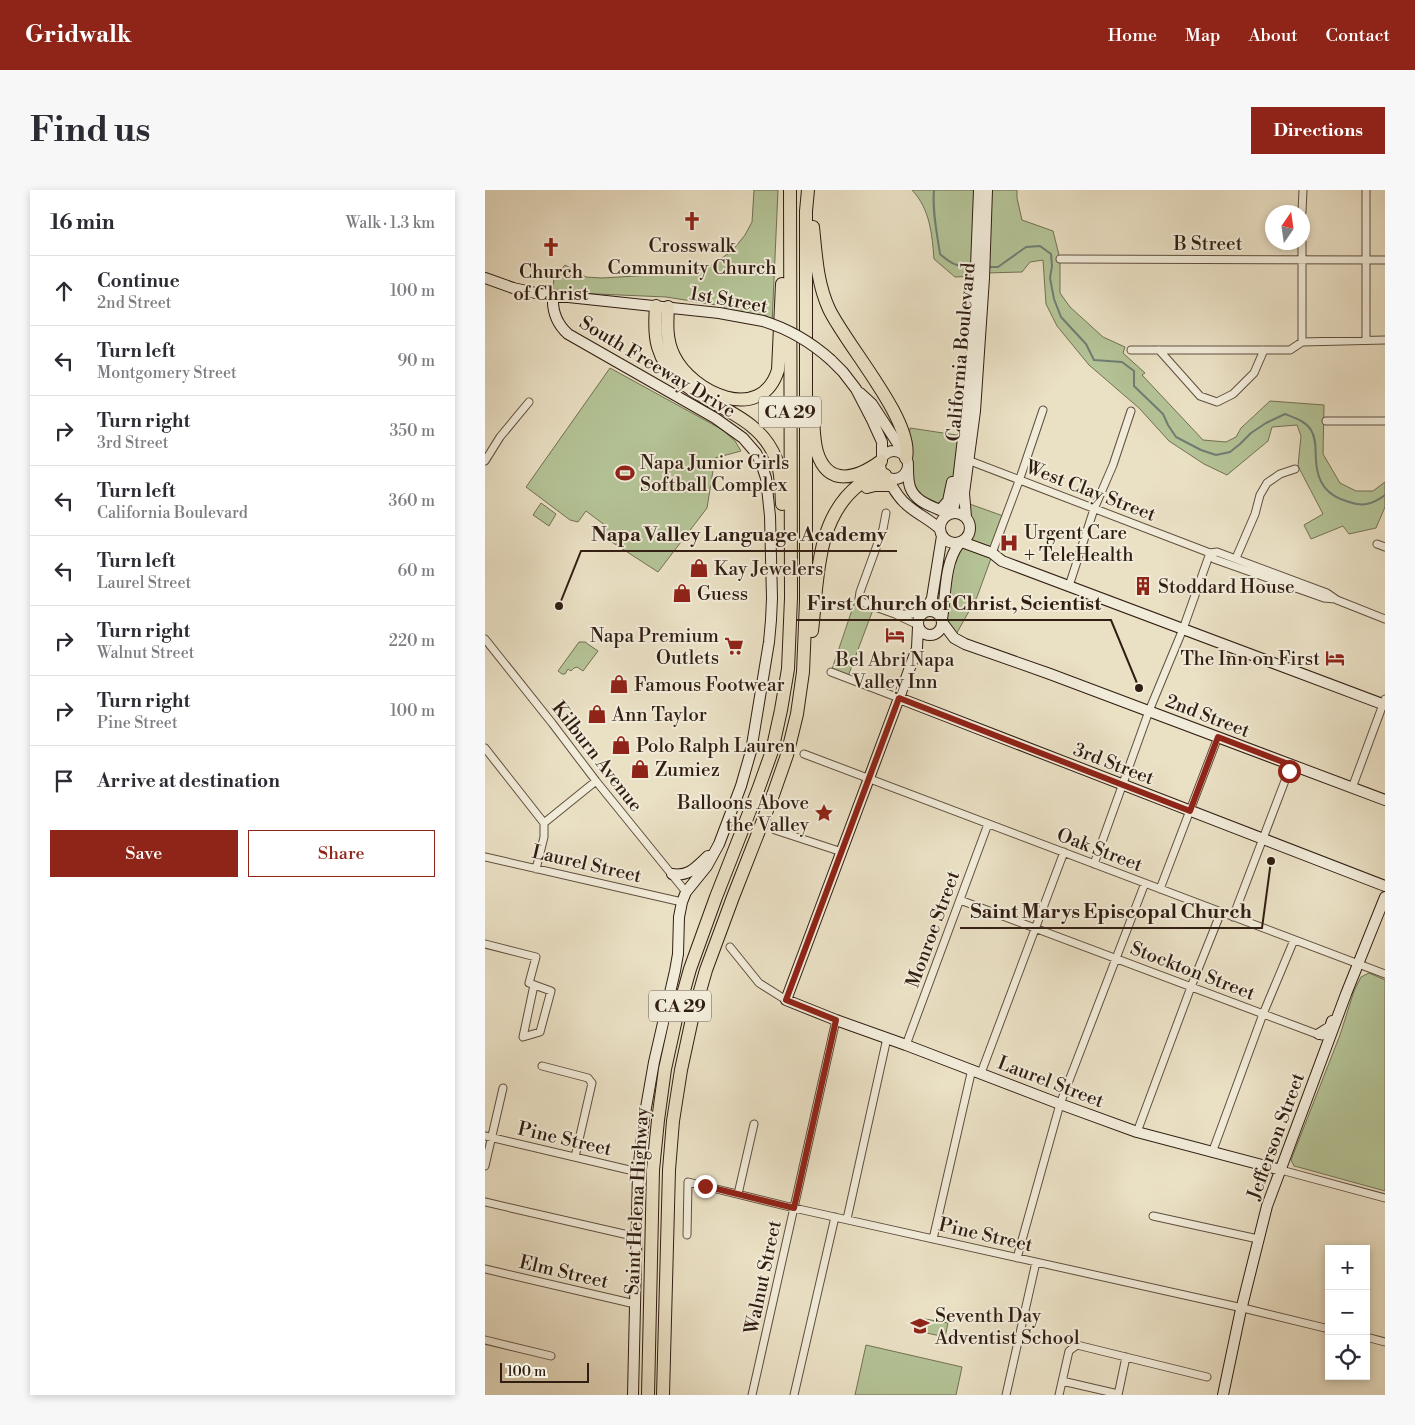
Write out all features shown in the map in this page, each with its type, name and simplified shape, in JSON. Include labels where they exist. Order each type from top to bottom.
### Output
[{"type":"highway","points":[[662,306],[670,346],[682,368],[690,376],[714,392],[730,399],[742,400],[752,398],[768,388],[774,380],[779,365],[780,315],[789,191]]},
{"type":"highway","name":"Saint Helena Highway","points":[[647,1395],[653,1170],[665,1069],[690,969],[772,751],[789,669],[789,191]]},
{"type":"highway","points":[[808,192],[812,210],[817,270],[823,295],[834,320],[877,384],[897,420],[907,448],[906,460]]},
{"type":"highway","name":"Saint Helena Highway","points":[[663,1395],[669,1170],[673,1121],[681,1070],[706,970],[787,755],[797,714],[803,672],[805,633],[806,211],[808,192]]},
{"type":"highway","points":[[806,290],[815,441],[820,460],[831,472],[842,477],[848,477],[864,473],[881,460]]},
{"type":"highway","points":[[662,306],[655,323],[657,346],[669,370],[690,388],[755,427],[776,459],[780,475],[790,633]]},
{"type":"highway","points":[[787,755],[803,702],[822,545],[835,515],[853,491],[887,479]]},
{"type":"street","name":"California Boulevard","points":[[979,190],[981,250]]},
{"type":"street","name":"California Boulevard","points":[[962,461],[972,430],[981,250],[987,190]]},
{"type":"street","points":[[1303,190],[1303,205]]},
{"type":"street","points":[[1366,190],[1366,340]]},
{"type":"street","points":[[1302,250],[1302,342]]},
{"type":"street","name":"B Street","points":[[1060,259],[1385,260]]},
{"type":"street","name":"California Boulevard","points":[[966,517],[962,461],[980,277]]},
{"type":"street","name":"1st Street","points":[[485,278],[513,288],[553,296],[730,314],[763,321],[796,334],[831,360],[872,404],[906,460],[910,487],[913,493],[934,508],[947,512]]},
{"type":"street","name":"South Freeway Drive","points":[[553,296],[553,303],[560,326],[568,334],[709,414],[743,438],[759,458],[766,478],[770,516],[772,598],[769,642],[748,764],[734,808],[719,844],[707,866],[687,892],[682,902],[675,971],[654,1062],[640,1146],[633,1395]]},
{"type":"street","points":[[1131,350],[1290,350],[1302,342],[1385,340]]},
{"type":"street","points":[[1159,350],[1201,396],[1217,402],[1233,394],[1254,373],[1264,350]]},
{"type":"street","name":"1st Street","points":[[856,389],[882,442],[881,469],[900,498],[908,506],[930,520],[941,533]]},
{"type":"street","points":[[485,461],[500,437],[529,402]]},
{"type":"street","points":[[967,404],[972,404],[969,426],[972,430]]},
{"type":"street","points":[[992,552],[1043,410]]},
{"type":"street","points":[[1069,586],[1094,509],[1113,465],[1131,411]]},
{"type":"street","points":[[1326,421],[1385,421]]},
{"type":"street","points":[[881,460],[887,453],[892,452],[900,453],[906,460],[907,471],[900,477],[887,479]]},
{"type":"street","points":[[786,1000],[917,648],[918,620],[932,598],[941,522],[947,512],[953,478],[962,461]]},
{"type":"street","name":"West Clay Street","points":[[962,461],[1019,480],[1210,553],[1217,552],[1236,558],[1327,593],[1337,600]]},
{"type":"street","points":[[1236,558],[1255,514],[1259,495],[1267,483],[1280,474],[1295,469]]},
{"type":"street","points":[[917,648],[930,636],[938,633],[942,625],[949,562],[954,550],[969,535],[970,526],[966,517],[959,513],[947,512]]},
{"type":"street","points":[[886,513],[883,529],[859,595],[861,602],[895,614],[918,626],[923,633],[930,636]]},
{"type":"street","points":[[941,533],[949,542],[960,543],[992,552],[1002,560],[1069,586],[1384,703],[1352,788]]},
{"type":"street","points":[[1377,544],[1385,547]]},
{"type":"street","points":[[1094,864],[1149,711],[1183,629],[1210,553]]},
{"type":"street","name":"West Clay Street","points":[[1210,553],[1214,559],[1324,598],[1337,600]]},
{"type":"street","points":[[1337,600],[1385,619]]},
{"type":"street","points":[[895,614],[935,611],[942,620]]},
{"type":"street","name":"2nd Street","points":[[942,620],[954,638],[965,644],[1385,800]]},
{"type":"street","name":"Kilburn Avenue","points":[[485,639],[687,892]]},
{"type":"street","name":"3rd Street","points":[[831,672],[1385,886]]},
{"type":"street","points":[[1160,889],[1218,737]]},
{"type":"street","points":[[485,748],[544,824],[544,837],[536,869]]},
{"type":"street","name":"Oak Street","points":[[804,754],[1385,974]]},
{"type":"street","points":[[1233,917],[1291,765]]},
{"type":"street","points":[[544,824],[597,781]]},
{"type":"street","name":"Monroe Street","points":[[906,1045],[988,824]]},
{"type":"street","points":[[775,830],[842,852]]},
{"type":"street","points":[[672,874],[688,873],[719,844]]},
{"type":"street","points":[[933,1239],[976,1071],[1064,852]]},
{"type":"street","name":"Laurel Street","points":[[485,857],[682,902]]},
{"type":"street","points":[[1017,1258],[1060,1104],[1145,884]]},
{"type":"street","name":"Jefferson Street","points":[[1223,1395],[1267,1206],[1385,897]]},
{"type":"street","name":"Stockton Street","points":[[960,900],[1330,1038]]},
{"type":"street","points":[[1137,1132],[1221,912]]},
{"type":"street","points":[[1212,1152],[1263,1014],[1294,940]]},
{"type":"street","points":[[485,944],[536,957],[529,983],[551,991],[540,1032],[523,1037],[534,985]]},
{"type":"street","name":"Laurel Street","points":[[730,947],[759,982],[786,1000],[836,1020],[1137,1132],[1385,1198]]},
{"type":"street","points":[[1319,1034],[1330,1027],[1337,1009],[1342,1006]]},
{"type":"street","name":"Walnut Street","points":[[754,1395],[836,1020]]},
{"type":"street","points":[[847,1219],[887,1038]]},
{"type":"street","points":[[542,1066],[588,1078],[591,1083],[575,1157]]},
{"type":"street","points":[[485,1166],[488,1137],[503,1088]]},
{"type":"street","points":[[738,1194],[754,1124]]},
{"type":"street","name":"Pine Street","points":[[488,1137],[638,1172]]},
{"type":"street","name":"Pine Street","points":[[687,1235],[688,1182],[794,1208],[1325,1328]]},
{"type":"street","points":[[485,1202],[637,1238]]},
{"type":"street","points":[[795,1395],[835,1216]]},
{"type":"street","points":[[1153,1216],[1258,1239]]},
{"type":"street","points":[[1006,1395],[1036,1262]]},
{"type":"street","name":"Elm Street","points":[[485,1270],[635,1304]]},
{"type":"street","points":[[1370,1339],[1385,1342]]},
{"type":"street","points":[[485,1340],[551,1356]]},
{"type":"street","points":[[1059,1395],[1069,1351],[1077,1345],[1207,1377]]},
{"type":"street","points":[[1062,1381],[1118,1394],[1127,1357]]},
{"type":"green space","points":[[754,190],[778,190],[772,324],[730,314],[723,306],[666,297],[574,293],[553,289],[554,277],[565,265],[586,277],[602,278],[692,272],[712,265],[732,251],[745,235],[752,222]]},
{"type":"green space","points":[[912,190],[979,190],[976,276],[955,277],[934,259],[929,222],[923,205]]},
{"type":"green space","points":[[987,190],[1017,190],[1022,220],[1053,231],[1060,259],[1060,293],[1070,307],[1103,337],[1125,347],[1123,353],[1145,373],[1142,375],[1203,440],[1226,442],[1236,437],[1241,428],[1270,401],[1324,405],[1323,454],[1340,483],[1356,491],[1373,491],[1385,482],[1385,507],[1376,528],[1349,534],[1343,526],[1311,539],[1304,525],[1323,514],[1298,466],[1301,436],[1297,425],[1272,427],[1268,441],[1227,475],[1204,464],[1169,441],[1139,408],[1089,365],[1057,326],[1046,304],[1043,260],[1030,262],[1022,272],[984,273]]},
{"type":"green space","name":"Napa Junior Girls Softball Complex","points":[[610,368],[723,430],[735,441],[741,451],[715,458],[707,508],[658,572],[601,535],[606,526],[586,511],[578,522],[570,520],[526,487]]},
{"type":"green space","points":[[910,428],[963,436],[959,467],[940,510],[918,498],[907,455]]},
{"type":"green space","points":[[964,502],[1006,517],[977,597],[954,638],[942,621],[949,562],[969,535],[970,530]]},
{"type":"green space","points":[[541,503],[556,514],[549,526],[533,515]]},
{"type":"green space","points":[[864,603],[874,607],[847,679],[831,672],[854,604]]},
{"type":"green space","points":[[579,642],[585,642],[598,651],[583,671],[577,667],[571,671],[568,669],[565,674],[562,674],[558,671]]},
{"type":"green space","points":[[1369,973],[1385,980],[1385,1191],[1294,1166],[1291,1160],[1340,1035],[1354,991],[1361,977]]},
{"type":"green space","points":[[925,1319],[948,1323],[945,1337],[922,1332]]},
{"type":"green space","points":[[866,1345],[962,1367],[956,1395],[855,1395]]},
{"type":"waterway","points":[[934,190],[934,214],[940,254],[954,264],[971,267]]},
{"type":"waterway","points":[[989,267],[998,267],[1026,247],[1040,246],[1051,254],[1050,278],[1054,299],[1061,317],[1086,344],[1094,360],[1122,362],[1134,371],[1134,386],[1163,414],[1176,437],[1201,450],[1216,455],[1230,452],[1251,433],[1285,414],[1303,422],[1311,430],[1315,441],[1318,475],[1329,492],[1354,504],[1376,501],[1385,495]]},
{"type":"place","name":"Crosswalk Community Church","points":[[692,221]]},
{"type":"place","name":"Church of Christ","points":[[551,247]]},
{"type":"place","name":"Napa Junior Girls Softball Complex","points":[[625,473]]},
{"type":"place","name":"Urgent Care + TeleHealth","points":[[1009,543]]},
{"type":"place","name":"Kay Jewelers","points":[[699,568]]},
{"type":"place","name":"Stoddard House","points":[[1143,586]]},
{"type":"place","name":"Guess","points":[[682,593]]},
{"type":"place","name":"Napa Valley Language Academy","points":[[559,606]]},
{"type":"place","name":"Bel Abri Napa Valley Inn","points":[[895,635]]},
{"type":"place","name":"Napa Premium Outlets","points":[[734,646]]},
{"type":"place","name":"The Inn on First","points":[[1335,658]]},
{"type":"place","name":"Famous Footwear","points":[[619,684]]},
{"type":"place","name":"First Church of Christ, Scientist","points":[[1139,688]]},
{"type":"place","name":"Ann Taylor","points":[[597,714]]},
{"type":"place","name":"Polo Ralph Lauren","points":[[621,745]]},
{"type":"place","name":"Zumiez","points":[[640,769]]},
{"type":"place","name":"Balloons Above the Valley","points":[[824,813]]},
{"type":"place","name":"Saint Marys Episcopal Church","points":[[1271,861]]},
{"type":"place","name":"Seventh Day Adventist School","points":[[920,1326]]},
{"type":"route","points":[[705,1186],[794,1208],[836,1020],[786,1000],[899,698],[1190,811],[1218,737],[1291,765],[1289,771]]}]
